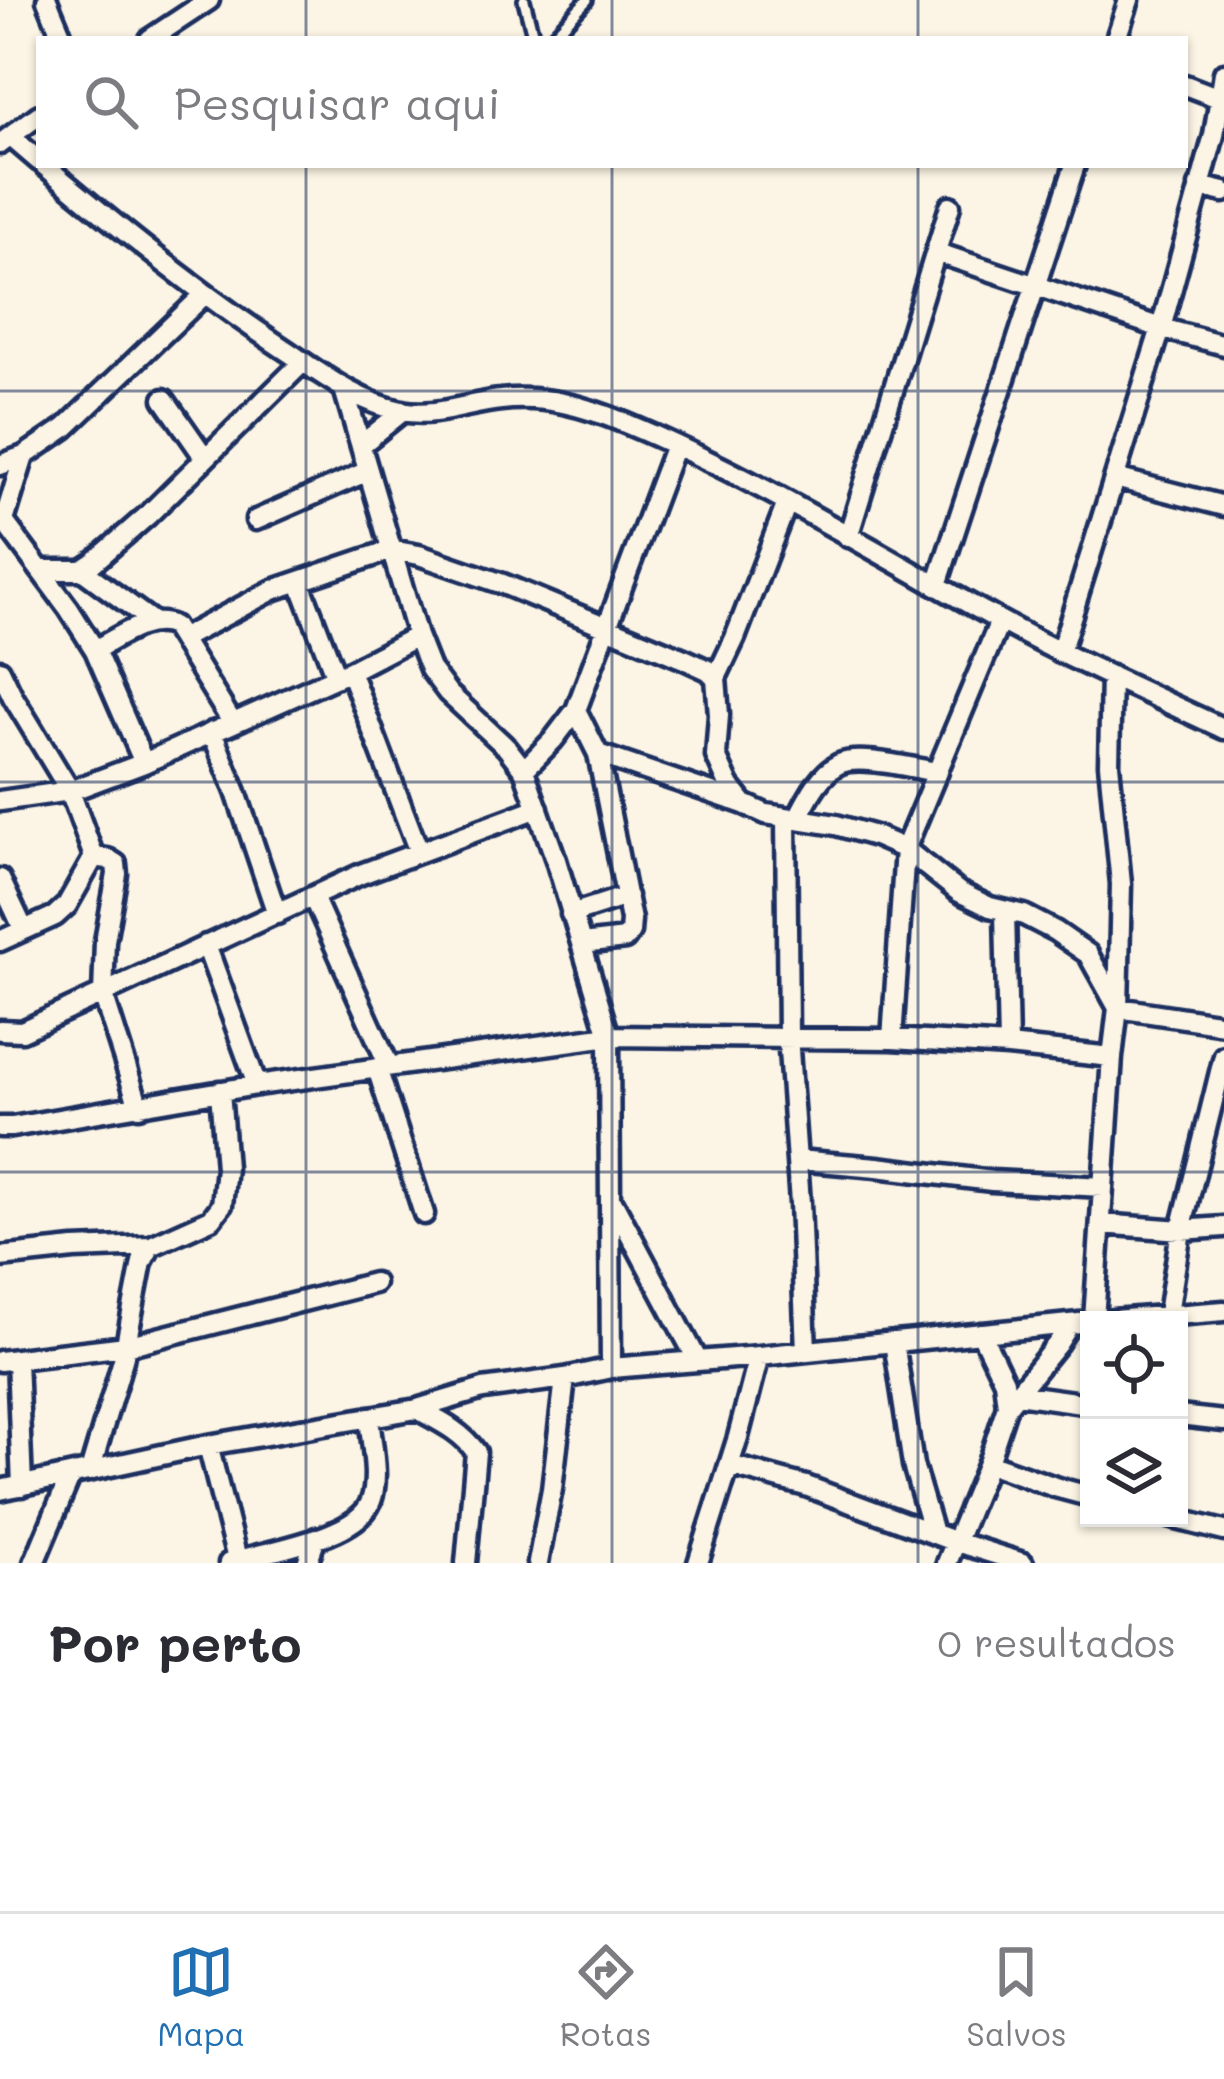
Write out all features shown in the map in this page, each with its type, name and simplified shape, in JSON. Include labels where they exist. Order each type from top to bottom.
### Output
[{"type":"street","points":[[47,0],[62,36]]},
{"type":"street","points":[[155,36],[209,0]]},
{"type":"street","points":[[1117,36],[1129,0]]},
{"type":"street","points":[[1060,653],[1161,328],[1199,187],[1219,136],[1224,73]]},
{"type":"street","points":[[1188,86],[1219,98]]},
{"type":"street","points":[[36,118],[5,140],[36,159]]},
{"type":"street","points":[[48,168],[205,294],[344,389],[403,411],[450,411],[498,400],[543,398],[570,403],[715,463],[1060,653],[1224,729]]},
{"type":"street","points":[[937,585],[1074,168]]},
{"type":"street","points":[[1199,187],[1224,193]]},
{"type":"street","points":[[848,537],[950,206]]},
{"type":"street","points":[[938,254],[1224,345]]},
{"type":"street","points":[[0,465],[24,456],[65,428],[205,294]]},
{"type":"street","points":[[40,570],[82,570],[93,563],[303,362]]},
{"type":"street","points":[[344,389],[430,669],[524,770],[610,1036],[611,1368]]},
{"type":"street","points":[[164,399],[205,458]]},
{"type":"street","points":[[361,445],[403,411]]},
{"type":"street","points":[[524,770],[575,710],[675,445]]},
{"type":"street","points":[[24,456],[2,519],[95,650],[145,763]]},
{"type":"street","points":[[256,520],[368,471]]},
{"type":"street","points":[[1115,478],[1224,506]]},
{"type":"street","points":[[744,804],[716,756],[716,678],[787,503]]},
{"type":"street","points":[[181,639],[273,590],[391,550],[503,584],[684,659],[716,678]]},
{"type":"street","points":[[82,570],[152,622]]},
{"type":"street","points":[[300,583],[419,852]]},
{"type":"street","points":[[892,1039],[905,848],[1000,621]]},
{"type":"street","points":[[95,650],[152,622],[173,626],[232,722]]},
{"type":"street","points":[[0,801],[70,791],[145,763],[417,636]]},
{"type":"street","points":[[0,670],[70,791],[94,857],[67,905],[55,916],[0,941]]},
{"type":"street","points":[[1086,1311],[1100,1224],[1118,1008],[1120,884],[1108,764],[1111,676]]},
{"type":"street","points":[[575,710],[598,754],[631,920],[626,938],[582,944]]},
{"type":"street","points":[[212,732],[277,914]]},
{"type":"street","points":[[598,754],[766,814],[836,825],[905,848],[959,892],[990,908],[1024,915],[1088,954],[1118,1008]]},
{"type":"street","points":[[806,1351],[788,1036],[792,818],[840,763],[855,760],[938,772]]},
{"type":"street","points":[[0,1030],[22,1031],[313,897],[538,808]]},
{"type":"street","points":[[94,857],[116,864],[103,994],[139,1107]]},
{"type":"street","points":[[0,879],[24,930]]},
{"type":"street","points":[[571,914],[626,896]]},
{"type":"street","points":[[313,897],[382,1067],[424,1214]]},
{"type":"street","points":[[1005,910],[1008,1046]]},
{"type":"street","points":[[206,945],[257,1085]]},
{"type":"street","points":[[1118,1008],[1224,1024]]},
{"type":"street","points":[[0,1127],[257,1085],[610,1036],[892,1039],[1112,1058]]},
{"type":"street","points":[[1169,1311],[1181,1230],[1224,1055]]},
{"type":"street","points":[[0,1257],[151,1246],[211,1219],[222,1205],[226,1168],[220,1091]]},
{"type":"street","points":[[797,1160],[992,1181],[1103,1187]]},
{"type":"street","points":[[612,1199],[698,1361]]},
{"type":"street","points":[[1100,1224],[1181,1230],[1224,1227]]},
{"type":"street","points":[[90,1472],[125,1346],[142,1262],[151,1246]]},
{"type":"street","points":[[22,1486],[9,1360],[125,1346],[374,1283]]},
{"type":"street","points":[[1188,1314],[1224,1311]]},
{"type":"street","points":[[0,1490],[208,1445],[417,1409],[483,1389],[611,1368],[1080,1322]]},
{"type":"street","points":[[946,1563],[1012,1400],[1058,1343],[1080,1325]]},
{"type":"street","points":[[981,1333],[1012,1400]]},
{"type":"street","points":[[894,1342],[914,1465],[933,1533]]},
{"type":"street","points":[[698,1563],[759,1356]]},
{"type":"street","points":[[538,1563],[565,1378]]},
{"type":"street","points":[[1012,1400],[1080,1404]]},
{"type":"street","points":[[417,1409],[455,1430],[476,1452],[466,1563]]},
{"type":"street","points":[[208,1445],[234,1562],[312,1550],[359,1520],[371,1502],[374,1476],[369,1417]]},
{"type":"street","points":[[1188,1417],[1224,1420]]},
{"type":"street","points":[[988,1462],[1080,1494]]},
{"type":"street","points":[[729,1465],[806,1486],[1023,1563]]},
{"type":"street","points":[[34,1563],[70,1477]]},
{"type":"street","points":[[1188,1522],[1224,1531]]},
{"type":"street","points":[[312,1550],[327,1563]]},
{"type":"lane","points":[[524,0],[533,36]]},
{"type":"lane","points":[[553,36],[587,0]]}]
